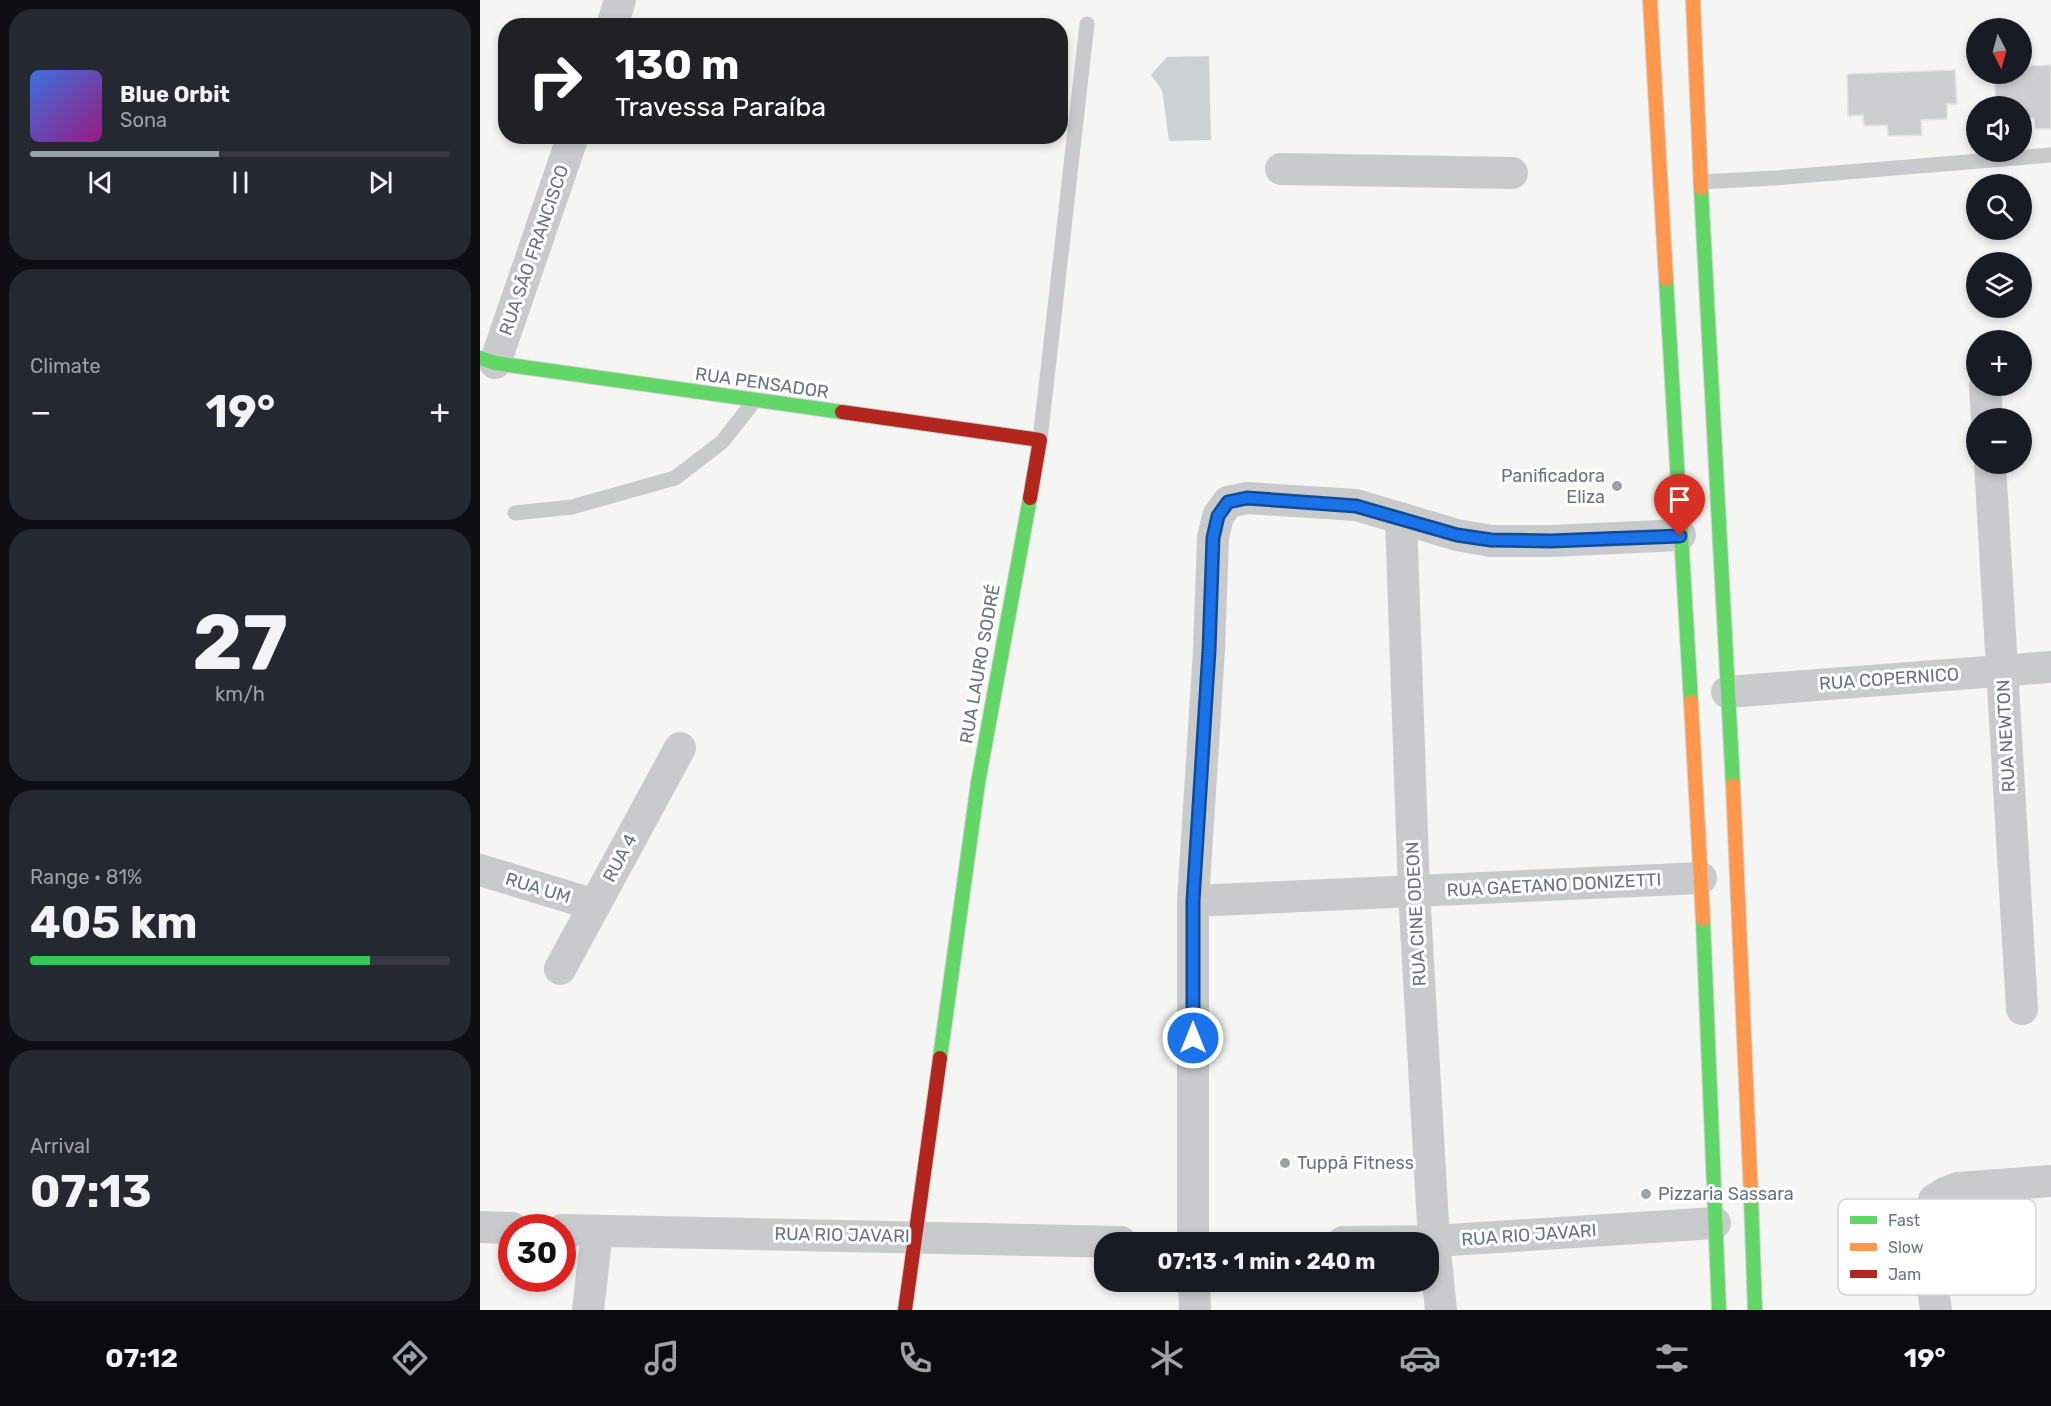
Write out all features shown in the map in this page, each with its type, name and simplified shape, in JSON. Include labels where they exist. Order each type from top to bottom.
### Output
[{"type":"main road","points":[[1650,0],[1701,878],[1719,1310]]},
{"type":"main road","points":[[1693,0],[1700,182],[1737,875],[1755,1310]]},
{"type":"main road","name":"RUA PENSADOR","points":[[488,361],[1040,440]]},
{"type":"main road","name":"RUA LAURO SODRÉ","points":[[905,1310],[978,783],[1040,440]]},
{"type":"street","points":[[614,18],[620,0]]},
{"type":"street","name":"RUA SÃO FRANCISCO","points":[[488,361],[570,144]]},
{"type":"street","points":[[1281,170],[1512,173]]},
{"type":"street","name":"RUA NEWTON","points":[[1991,474],[2022,1009]]},
{"type":"street","points":[[1193,1232],[1193,901],[1209,650],[1213,538],[1218,516],[1228,502],[1247,498],[1356,506],[1457,535],[1491,540],[1551,541],[1680,536]]},
{"type":"street","name":"RUA CINE ODEON","points":[[1401,518],[1414,892],[1433,1232]]},
{"type":"street","name":"RUA COPERNICO","points":[[1727,692],[2051,667]]},
{"type":"street","name":"RUA 4","points":[[560,969],[680,748]]},
{"type":"street","name":"RUA UM","points":[[480,870],[595,905]]},
{"type":"street","name":"RUA GAETANO DONIZETTI","points":[[1193,901],[1701,878]]},
{"type":"street","points":[[1936,1199],[1958,1188],[2051,1180]]},
{"type":"street","name":"RUA RIO JAVARI","points":[[1439,1241],[1715,1223]]},
{"type":"street","points":[[480,1227],[498,1228]]},
{"type":"street","name":"RUA RIO JAVARI","points":[[576,1230],[1094,1241]]},
{"type":"street","points":[[588,1310],[597,1231]]},
{"type":"street","name":"RUA CINE ODEON","points":[[1439,1284],[1442,1310]]},
{"type":"street","points":[[1194,1292],[1195,1310]]},
{"type":"street","points":[[1934,1295],[1936,1310]]},
{"type":"lane","name":"RUA LAURO SODRÉ","points":[[1040,440],[1087,24]]},
{"type":"lane","points":[[1700,182],[1776,178],[2051,155]]},
{"type":"lane","points":[[515,513],[572,507],[675,478],[722,442],[755,400]]},
{"type":"shaded area","points":[[1209,56],[1211,140],[1169,141],[1162,90],[1151,75],[1167,57]]},
{"type":"building","points":[[2051,65],[2051,129],[2035,129],[2034,118],[2032,118],[2032,96],[1995,96],[1995,84],[2032,84],[2032,66]]},
{"type":"building","points":[[1955,70],[1957,104],[1947,104],[1947,119],[1921,120],[1922,135],[1888,136],[1887,125],[1864,126],[1863,115],[1848,116],[1847,74]]},
{"type":"traffic: fast","points":[[1701,188],[1733,785]]},
{"type":"traffic: fast","points":[[1666,279],[1691,702]]},
{"type":"traffic: fast","points":[[480,358],[495,363],[842,412]]},
{"type":"traffic: fast","points":[[940,1058],[978,783],[1030,498]]},
{"type":"traffic: fast","points":[[1703,919],[1719,1310]]},
{"type":"traffic: fast","points":[[1751,1196],[1755,1310]]},
{"type":"traffic: slow","points":[[1650,0],[1666,279]]},
{"type":"traffic: slow","points":[[1693,0],[1701,188]]},
{"type":"traffic: slow","points":[[1691,702],[1703,919]]},
{"type":"traffic: slow","points":[[1733,785],[1751,1196]]},
{"type":"traffic: jam","points":[[842,412],[1040,440],[1030,498]]},
{"type":"traffic: jam","points":[[905,1310],[940,1058]]},
{"type":"place","name":"Panificadora Eliza","points":[[1617,486]]},
{"type":"place","name":"Tuppã Fitness","points":[[1285,1163]]},
{"type":"place","name":"Pizzaria Sassara","points":[[1646,1194]]},
{"type":"route","points":[[1193,1038],[1193,901],[1209,650],[1213,538],[1218,516],[1228,502],[1247,498],[1356,506],[1457,535],[1491,540],[1551,541],[1680,536]]}]
